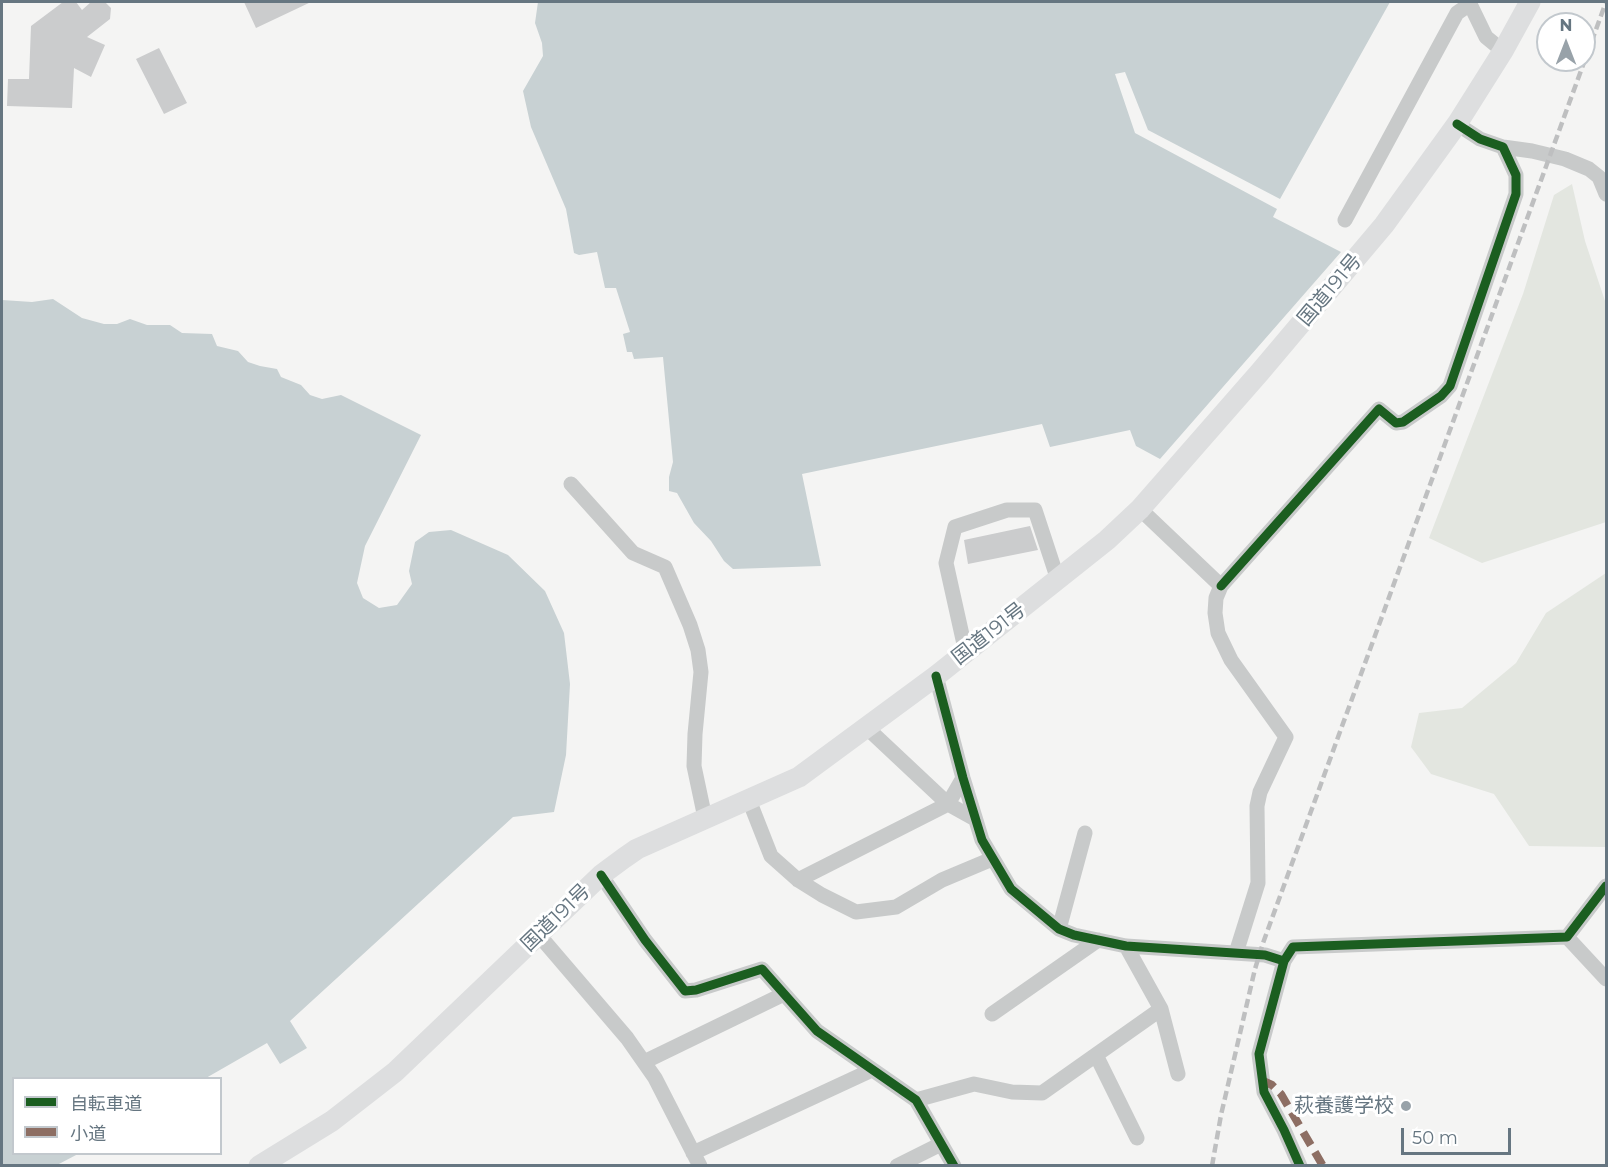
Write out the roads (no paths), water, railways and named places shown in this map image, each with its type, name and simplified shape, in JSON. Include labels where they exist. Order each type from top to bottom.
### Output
[{"type":"highway","name":"国道191号","points":[[259,1166],[332,1121],[395,1072],[601,875],[637,849],[799,777],[936,676],[1107,540],[1140,509],[1384,225],[1457,124],[1503,51],[1530,2]]},
{"type":"street","points":[[1345,220],[1457,13],[1469,3],[1486,37],[1503,51]]},
{"type":"street","points":[[1457,124],[1480,139],[1503,147],[1565,159],[1589,169],[1599,177],[1606,194]]},
{"type":"street","points":[[1236,953],[1258,883],[1257,806],[1260,792],[1286,737],[1231,660],[1218,633],[1216,598],[1221,586],[1379,409],[1396,423],[1403,422],[1441,396],[1450,386],[1516,194],[1516,176],[1503,147]]},
{"type":"street","points":[[571,484],[633,553],[665,567],[690,625],[698,650],[701,672],[694,766],[705,818]]},
{"type":"street","points":[[1140,509],[1221,586]]},
{"type":"street","points":[[966,652],[946,563],[956,527],[1007,510],[1035,510],[1058,580]]},
{"type":"street","points":[[936,676],[982,840],[1011,890],[1059,929],[1074,935],[1126,946],[1265,955],[1284,961]]},
{"type":"street","points":[[866,728],[948,804],[975,819]]},
{"type":"street","points":[[798,880],[948,804],[963,778]]},
{"type":"street","points":[[749,800],[771,856],[798,880],[856,912],[896,907],[942,880],[992,859]]},
{"type":"street","points":[[1059,929],[1084,833]]},
{"type":"street","points":[[601,875],[645,940],[685,991],[696,990],[762,969],[817,1031],[916,1100],[954,1166]]},
{"type":"street","points":[[1567,937],[1606,886]]},
{"type":"street","points":[[538,934],[627,1038],[644,1062],[655,1078],[697,1159],[872,1070]]},
{"type":"street","points":[[1300,1166],[1264,1092],[1259,1054],[1284,961],[1293,947],[1567,937],[1606,979]]},
{"type":"street","points":[[992,1014],[1098,940]]},
{"type":"street","points":[[1126,946],[1161,1009],[1178,1074]]},
{"type":"street","points":[[644,1062],[784,994]]},
{"type":"street","points":[[916,1100],[974,1084],[1012,1092],[1042,1093],[1161,1009]]},
{"type":"street","points":[[1096,1055],[1137,1138]]},
{"type":"street","points":[[897,1166],[941,1144]]},
{"type":"railway","points":[[1212,1166],[1221,1115],[1263,943],[1606,2]]},
{"type":"place","name":"萩養護学校","points":[[1406,1106]]}]
